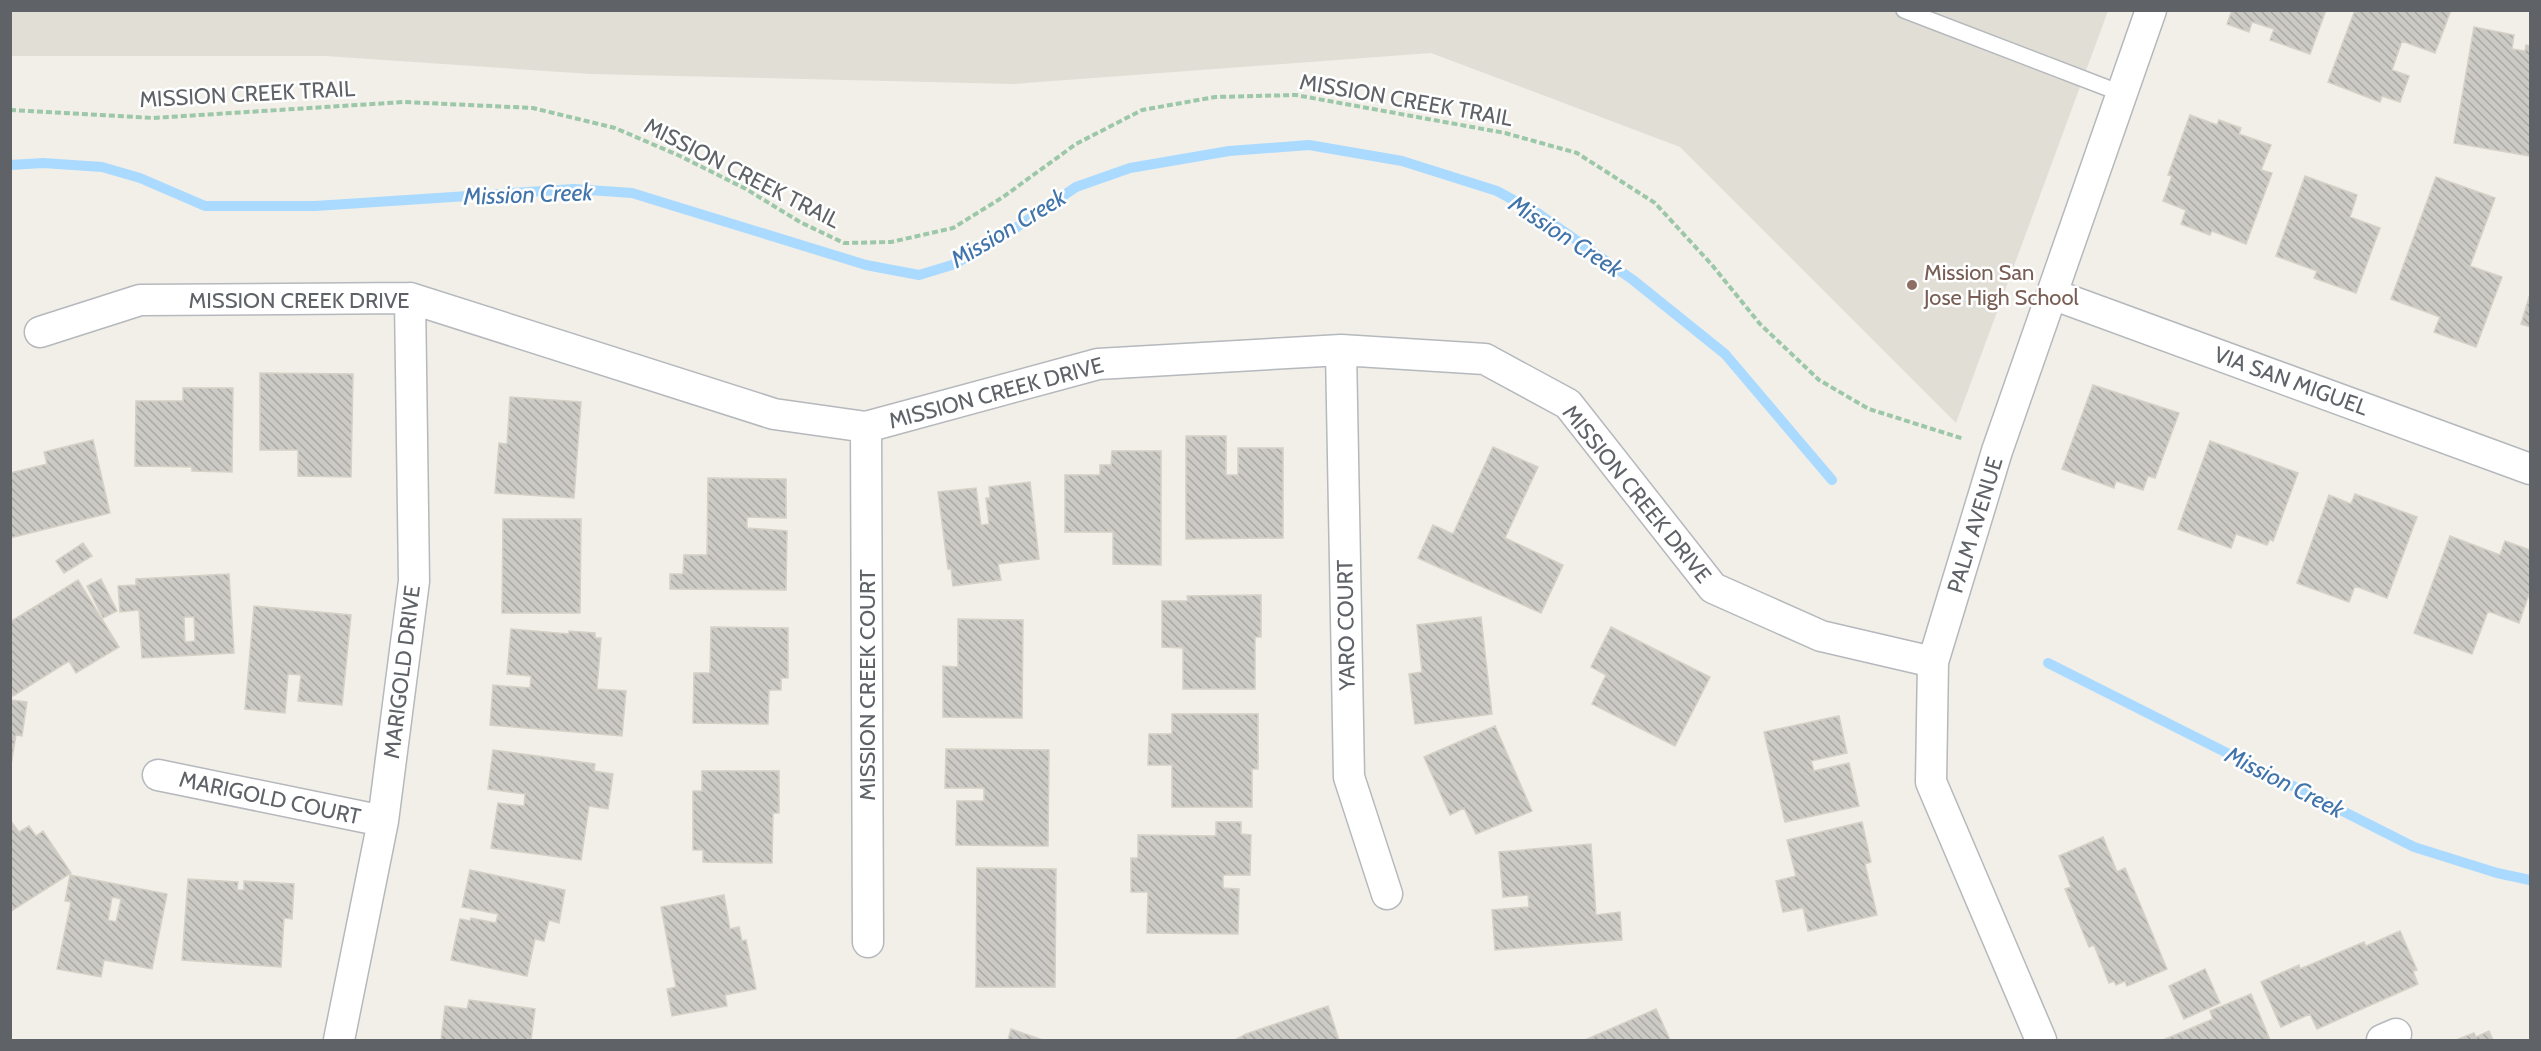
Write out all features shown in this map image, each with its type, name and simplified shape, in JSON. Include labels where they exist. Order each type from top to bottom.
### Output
[{"type":"street","name":"PALM AVENUE","points":[[2041,1041],[1931,782],[1933,662],[1997,451],[2151,10]]},
{"type":"street","name":"VIA SAN MIGUEL","points":[[2052,294],[2530,469]]},
{"type":"street","name":"MISSION CREEK DRIVE","points":[[40,332],[140,300],[410,298],[774,414],[866,427],[1098,364],[1341,350],[1485,359],[1568,404],[1713,588],[1821,636],[1933,662]]},
{"type":"street","name":"MARIGOLD DRIVE","points":[[339,1041],[383,821],[414,581],[410,298]]},
{"type":"street","name":"YARO COURT","points":[[1341,350],[1349,777],[1387,894]]},
{"type":"street","name":"MISSION CREEK COURT","points":[[866,427],[868,942]]},
{"type":"street","name":"MARIGOLD COURT","points":[[158,774],[383,821]]},
{"type":"lane","points":[[1904,10],[2123,94]]},
{"type":"path","name":"MISSION CREEK TRAIL","points":[[10,110],[153,118],[404,102],[532,108],[615,128],[680,156],[747,189],[800,222],[844,243],[891,242],[953,228],[1003,197],[1076,144],[1142,110],[1215,97],[1296,95],[1505,133],[1577,153],[1655,203],[1712,265],[1760,324],[1819,380],[1869,409],[1933,428],[1997,451]]},
{"type":"shaded area","name":"Mission San Jose High School","points":[[10,11],[2108,11],[1956,423],[1680,147],[1431,53],[1014,84],[591,74],[325,56],[11,56]]},
{"type":"building","points":[[2232,10],[2326,10],[2310,54],[2270,40],[2274,29],[2252,22],[2249,32],[2227,24]]},
{"type":"building","points":[[2355,10],[2451,10],[2435,53],[2402,41],[2392,70],[2409,76],[2400,102],[2382,96],[2380,102],[2328,82]]},
{"type":"building","points":[[2474,27],[2514,35],[2512,49],[2525,51],[2526,45],[2530,46],[2530,156],[2454,143]]},
{"type":"building","points":[[2190,115],[2217,125],[2219,120],[2241,128],[2239,134],[2271,145],[2261,170],[2272,173],[2246,244],[2212,231],[2210,235],[2181,224],[2186,210],[2163,201],[2172,176],[2168,175]]},
{"type":"building","points":[[2305,176],[2357,195],[2350,217],[2380,228],[2356,293],[2314,278],[2317,271],[2276,256]]},
{"type":"building","points":[[2436,177],[2495,198],[2470,266],[2502,277],[2476,347],[2434,332],[2440,317],[2391,299]]},
{"type":"building","points":[[2530,294],[2530,327],[2521,324]]},
{"type":"building","points":[[260,373],[353,374],[351,477],[298,476],[298,450],[260,450]]},
{"type":"building","points":[[2093,385],[2179,413],[2155,478],[2148,476],[2143,490],[2116,481],[2114,488],[2062,469]]},
{"type":"building","points":[[183,388],[233,388],[232,472],[192,471],[192,467],[135,466],[136,401],[183,401]]},
{"type":"building","points":[[510,397],[581,402],[574,498],[495,493],[499,443],[507,444]]},
{"type":"building","points":[[1186,436],[1226,436],[1226,475],[1238,475],[1238,448],[1283,448],[1283,538],[1186,539]]},
{"type":"building","points":[[93,440],[110,513],[10,538],[10,473],[47,464],[44,452]]},
{"type":"building","points":[[2210,441],[2298,473],[2273,541],[2270,539],[2267,545],[2236,534],[2231,548],[2178,529]]},
{"type":"building","points":[[1493,447],[1538,467],[1505,538],[1563,565],[1541,613],[1418,558],[1433,525],[1453,534]]},
{"type":"building","points":[[1112,451],[1161,451],[1161,565],[1113,564],[1113,532],[1065,532],[1065,475],[1100,475],[1100,465],[1111,465]]},
{"type":"building","points":[[708,478],[786,479],[786,518],[747,517],[747,528],[787,531],[786,590],[670,589],[670,574],[683,574],[684,555],[707,555]]},
{"type":"building","points":[[1030,482],[1039,559],[998,564],[1001,580],[953,586],[951,569],[948,569],[938,492],[976,488],[981,525],[989,524],[986,498],[990,498],[989,487]]},
{"type":"building","points":[[2355,494],[2417,517],[2387,598],[2355,586],[2349,602],[2297,583],[2329,495],[2351,504]]},
{"type":"building","points":[[503,519],[581,519],[580,613],[502,613]]},
{"type":"building","points":[[2450,536],[2500,555],[2505,541],[2530,550],[2530,591],[2519,623],[2488,611],[2472,654],[2414,633]]},
{"type":"building","points":[[83,543],[92,556],[64,573],[56,561]]},
{"type":"building","points":[[229,574],[234,653],[142,658],[139,610],[120,612],[118,586],[136,585],[136,579]],"holes":[[[184,617],[194,617],[195,641],[185,642]]]},
{"type":"building","points":[[101,579],[117,611],[103,618],[87,586]]},
{"type":"building","points":[[78,580],[119,647],[76,673],[69,661],[13,696],[10,693],[10,622]]},
{"type":"building","points":[[1261,595],[1261,637],[1255,637],[1255,689],[1183,689],[1183,648],[1162,647],[1162,601],[1188,601],[1187,596]]},
{"type":"building","points":[[254,606],[351,615],[342,705],[298,701],[301,675],[288,674],[285,713],[245,709]]},
{"type":"building","points":[[1481,617],[1492,714],[1415,724],[1409,674],[1422,672],[1417,625]]},
{"type":"building","points":[[958,619],[1023,620],[1022,718],[943,717],[943,666],[958,667]]},
{"type":"building","points":[[711,627],[788,628],[788,678],[781,678],[781,690],[769,690],[768,724],[693,723],[694,673],[710,673]]},
{"type":"building","points":[[1611,627],[1710,677],[1675,746],[1592,704],[1606,675],[1591,667]]},
{"type":"building","points":[[511,629],[569,634],[569,631],[595,633],[595,638],[601,638],[597,689],[626,691],[622,736],[490,725],[493,685],[530,688],[531,676],[507,674]]},
{"type":"building","points":[[10,700],[27,702],[22,736],[16,735],[10,771]]},
{"type":"building","points":[[1172,714],[1258,714],[1258,769],[1252,769],[1252,807],[1172,807],[1172,765],[1148,765],[1149,734],[1172,734]]},
{"type":"building","points":[[1839,716],[1847,753],[1811,761],[1814,771],[1849,763],[1859,806],[1785,822],[1764,732]]},
{"type":"building","points":[[1495,726],[1532,811],[1476,834],[1464,808],[1450,815],[1424,757]]},
{"type":"building","points":[[946,749],[1049,750],[1048,846],[956,845],[957,801],[984,801],[984,788],[945,788]]},
{"type":"building","points":[[493,750],[595,764],[594,771],[613,774],[608,809],[589,806],[581,860],[491,848],[498,803],[524,806],[525,794],[488,789]]},
{"type":"building","points":[[702,771],[779,771],[779,813],[773,813],[772,863],[703,862],[703,850],[693,850],[693,791],[702,791]]},
{"type":"building","points":[[10,820],[19,832],[29,826],[36,836],[43,831],[71,873],[10,912]]},
{"type":"building","points":[[1216,822],[1241,822],[1241,834],[1251,835],[1250,875],[1223,875],[1223,888],[1239,889],[1238,934],[1147,933],[1148,892],[1131,892],[1131,858],[1138,858],[1138,835],[1216,836]]},
{"type":"building","points":[[1862,822],[1871,862],[1865,864],[1877,915],[1808,931],[1803,908],[1783,912],[1776,881],[1796,876],[1787,840]]},
{"type":"building","points":[[2103,837],[2117,872],[2125,868],[2167,969],[2127,986],[2125,981],[2116,985],[2114,981],[2109,983],[2094,945],[2089,947],[2065,889],[2071,887],[2059,856]]},
{"type":"building","points":[[1591,844],[1596,915],[1620,912],[1622,940],[1495,950],[1492,910],[1529,907],[1528,895],[1503,897],[1499,852]]},
{"type":"building","points":[[977,868],[1056,869],[1055,987],[976,987]]},
{"type":"building","points":[[470,870],[565,890],[559,923],[549,920],[544,941],[535,939],[527,976],[451,960],[460,919],[470,921],[471,918],[496,923],[498,914],[462,907]]},
{"type":"building","points":[[70,875],[167,894],[152,969],[104,960],[101,977],[57,969],[71,902],[65,901]],"holes":[[[112,897],[121,899],[116,922],[108,920]]]},
{"type":"building","points":[[188,879],[238,882],[237,890],[244,890],[244,881],[294,884],[292,919],[284,918],[281,967],[182,960]]},
{"type":"building","points":[[724,895],[730,929],[739,927],[742,941],[746,940],[756,989],[725,995],[727,1006],[672,1016],[667,989],[676,987],[661,907]]},
{"type":"building","points":[[2400,931],[2417,970],[2413,971],[2418,984],[2317,1029],[2310,1014],[2281,1027],[2261,982],[2299,965],[2300,969],[2364,942],[2366,946]]},
{"type":"building","points":[[2205,969],[2220,1003],[2184,1019],[2169,986]]},
{"type":"building","points":[[2251,994],[2270,1040],[2163,1040],[2213,1019],[2210,1011]]},
{"type":"building","points":[[469,1000],[535,1009],[531,1040],[441,1040],[445,1006],[467,1009]]},
{"type":"building","points":[[1328,1006],[1339,1040],[1235,1040],[1246,1034]]},
{"type":"building","points":[[1656,1009],[1670,1040],[1585,1040]]},
{"type":"building","points":[[1011,1029],[1043,1040],[1008,1040]]},
{"type":"building","points":[[2489,1031],[2493,1040],[2456,1040],[2474,1033],[2476,1037]]},
{"type":"waterway","name":"Mission Creek","points":[[10,165],[43,163],[102,167],[140,178],[205,206],[315,206],[574,189],[632,193],[866,265],[919,275],[952,265],[995,242],[1076,187],[1130,168],[1229,151],[1309,145],[1402,161],[1497,191],[1539,214],[1633,280],[1725,354],[1832,480]]},
{"type":"waterway","name":"Mission Creek","points":[[2048,663],[2414,847],[2497,873],[2530,880]]},
{"type":"place","name":"Mission San Jose High School","points":[[1912,285]]}]
